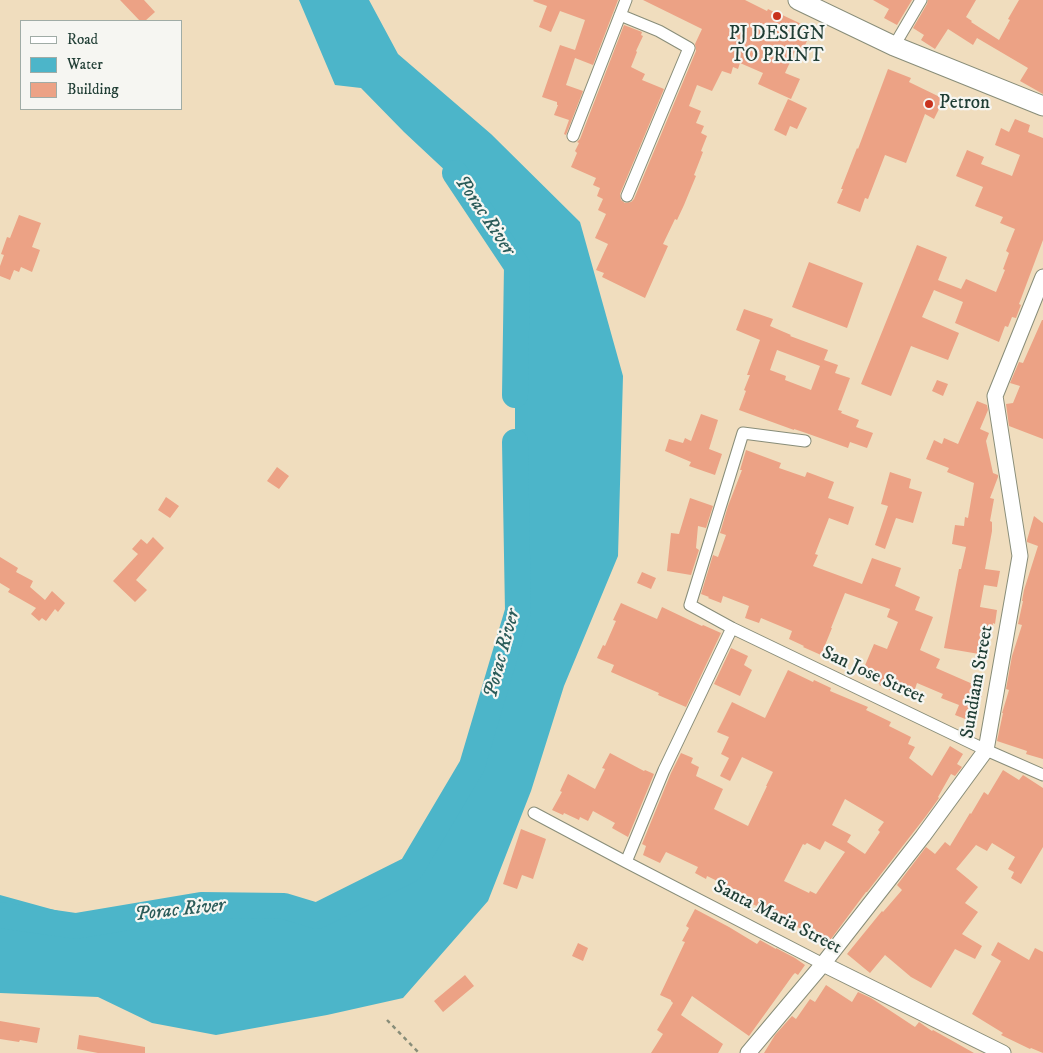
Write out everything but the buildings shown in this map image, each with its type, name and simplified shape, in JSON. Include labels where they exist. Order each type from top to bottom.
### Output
[{"type":"main road","points":[[798,0],[894,46],[1043,106]]},
{"type":"street","points":[[573,136],[626,0]]},
{"type":"street","points":[[894,46],[921,0]]},
{"type":"street","points":[[620,15],[660,31],[689,48],[627,196]]},
{"type":"street","name":"Sundiam Street","points":[[748,1053],[823,964],[924,836],[986,750],[1020,556],[995,396],[1043,278]]},
{"type":"street","name":"San Jose Street","points":[[805,442],[743,433],[690,605],[732,628],[986,750],[1043,775]]},
{"type":"street","points":[[626,862],[664,770],[732,628]]},
{"type":"street","name":"Santa Maria Street","points":[[534,813],[823,964],[1003,1053]]},
{"type":"path","points":[[388,1020],[419,1053]]},
{"type":"water","points":[[299,0],[369,0],[398,54],[491,134],[580,222],[623,376],[618,556],[564,686],[531,791],[488,901],[403,998],[327,1015],[216,1035],[152,1023],[98,997],[0,993],[0,895],[98,922],[201,905],[317,916],[383,893],[440,844],[498,702],[525,575],[515,472],[518,288],[497,228],[450,175],[361,88],[335,85]]},
{"type":"waterway","name":"Porac River","points":[[455,173],[517,266],[515,395]]},
{"type":"waterway","name":"Porac River","points":[[0,915],[76,926],[201,905],[284,906],[317,916],[411,869],[472,766],[518,611],[515,442]]},
{"type":"place","name":"PJ DESIGN TO PRINT","points":[[777,16]]},
{"type":"place","name":"Petron","points":[[929,104]]}]
